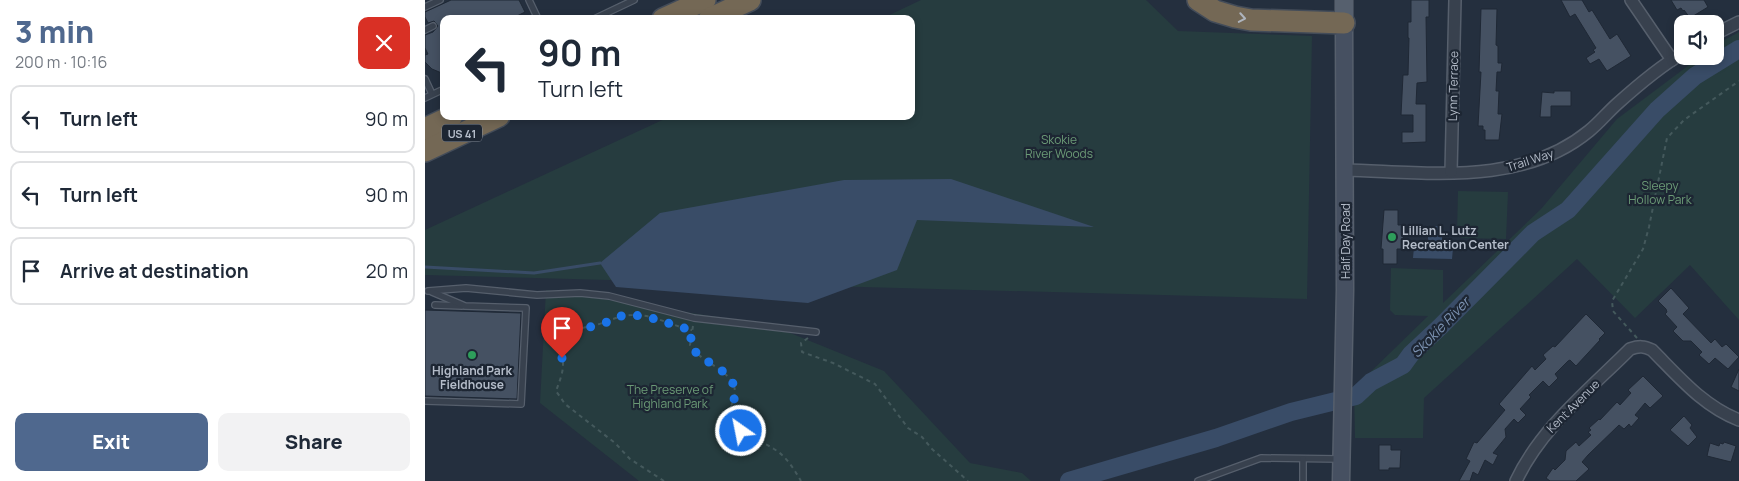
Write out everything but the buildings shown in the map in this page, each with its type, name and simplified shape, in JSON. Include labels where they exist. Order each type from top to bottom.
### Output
[{"type":"highway","points":[[672,15],[705,0]]},
{"type":"highway","points":[[718,15],[750,0]]},
{"type":"highway","points":[[1197,0],[1215,11],[1251,20],[1344,23]]},
{"type":"highway","name":"US 41","points":[[425,129],[444,120]]},
{"type":"highway","name":"US 41","points":[[425,151],[491,120]]},
{"type":"main road","name":"Half Day Road","points":[[1341,481],[1344,379],[1344,0]]},
{"type":"street","name":"Lynn Terrace","points":[[1451,172],[1455,0]]},
{"type":"street","points":[[1631,0],[1672,60]]},
{"type":"street","points":[[1724,30],[1739,22]]},
{"type":"street","name":"Trail Way","points":[[1345,170],[1485,172],[1513,167],[1545,157],[1558,151],[1590,130],[1617,104],[1672,60]]},
{"type":"street","points":[[1643,346],[1652,350],[1696,394],[1710,405],[1739,420]]},
{"type":"street","name":"Kent Avenue","points":[[1516,481],[1524,464],[1540,440],[1557,421],[1630,349],[1643,346]]},
{"type":"lane","points":[[425,7],[439,0]]},
{"type":"lane","points":[[529,0],[536,15]]},
{"type":"lane","points":[[602,15],[634,0]]},
{"type":"lane","points":[[425,32],[433,26]]},
{"type":"lane","points":[[425,79],[432,94]]},
{"type":"lane","points":[[425,98],[440,91]]},
{"type":"lane","points":[[427,291],[466,288],[537,294],[609,296],[636,302],[668,313],[694,318],[816,332]]},
{"type":"lane","points":[[427,291],[465,306]]},
{"type":"lane","points":[[425,402],[521,404],[526,308],[435,305]]},
{"type":"lane","points":[[1198,481],[1261,458],[1341,459]]},
{"type":"lane","points":[[1303,459],[1303,481]]},
{"type":"path","points":[[1643,346],[1635,334],[1613,311],[1612,300],[1643,249],[1667,138],[1684,120],[1739,81]]},
{"type":"path","points":[[664,481],[630,459],[615,443],[565,404],[556,391],[563,366],[562,358],[565,339],[570,332],[608,322],[618,317],[634,315],[654,318],[676,327],[692,330]]},
{"type":"path","points":[[694,318],[690,345],[695,354],[725,373],[731,380],[735,391],[735,400],[729,410],[729,417],[733,426],[776,450],[788,461],[801,481]]},
{"type":"path","points":[[816,332],[801,343],[802,352],[833,362],[875,384],[908,428],[922,436],[932,449],[968,481]]},
{"type":"green space","name":"Skokie River Woods","points":[[921,0],[1146,0],[1178,31],[1312,36],[1307,299],[425,275],[425,230],[662,120],[915,120],[915,15],[889,15]]},
{"type":"green space","name":"Sleepy Hollow Park","points":[[1739,32],[1739,320],[1690,265],[1635,318],[1577,259],[1424,398],[1423,438],[1355,438],[1354,388],[1428,316],[1395,315],[1390,310],[1391,268],[1443,270],[1443,303],[1541,209],[1617,119],[1689,65],[1724,65],[1724,40]]},
{"type":"green space","points":[[1458,191],[1508,192],[1506,239],[1461,238],[1457,233]]},
{"type":"green space","name":"The Preserve of Highland Park","points":[[546,290],[773,326],[884,371],[970,463],[1022,473],[1031,481],[639,481],[540,403]]},
{"type":"water","points":[[951,179],[1094,227],[917,220],[897,270],[808,303],[616,287],[600,263],[660,213],[844,180]]},
{"type":"water","points":[[1428,226],[1442,226],[1442,247],[1453,248],[1452,259],[1413,258],[1414,247],[1428,247]]},
{"type":"waterway","name":"Skokie River","points":[[1069,481],[1216,438],[1291,412],[1356,396],[1371,382],[1403,365],[1411,354],[1533,233],[1568,210],[1657,110],[1695,76],[1739,49]]},
{"type":"waterway","points":[[425,267],[534,273],[600,263]]},
{"type":"place","name":"Lillian L. Lutz Recreation Center","points":[[1392,237]]},
{"type":"place","name":"Highland Park Fieldhouse","points":[[472,355]]},
{"type":"route","points":[[562,358],[565,339],[570,332],[599,325],[618,317],[634,315],[654,318],[676,327],[692,330],[690,345],[695,354],[725,373],[731,380],[735,391],[735,400],[729,410],[729,417],[733,426],[741,431]]}]
